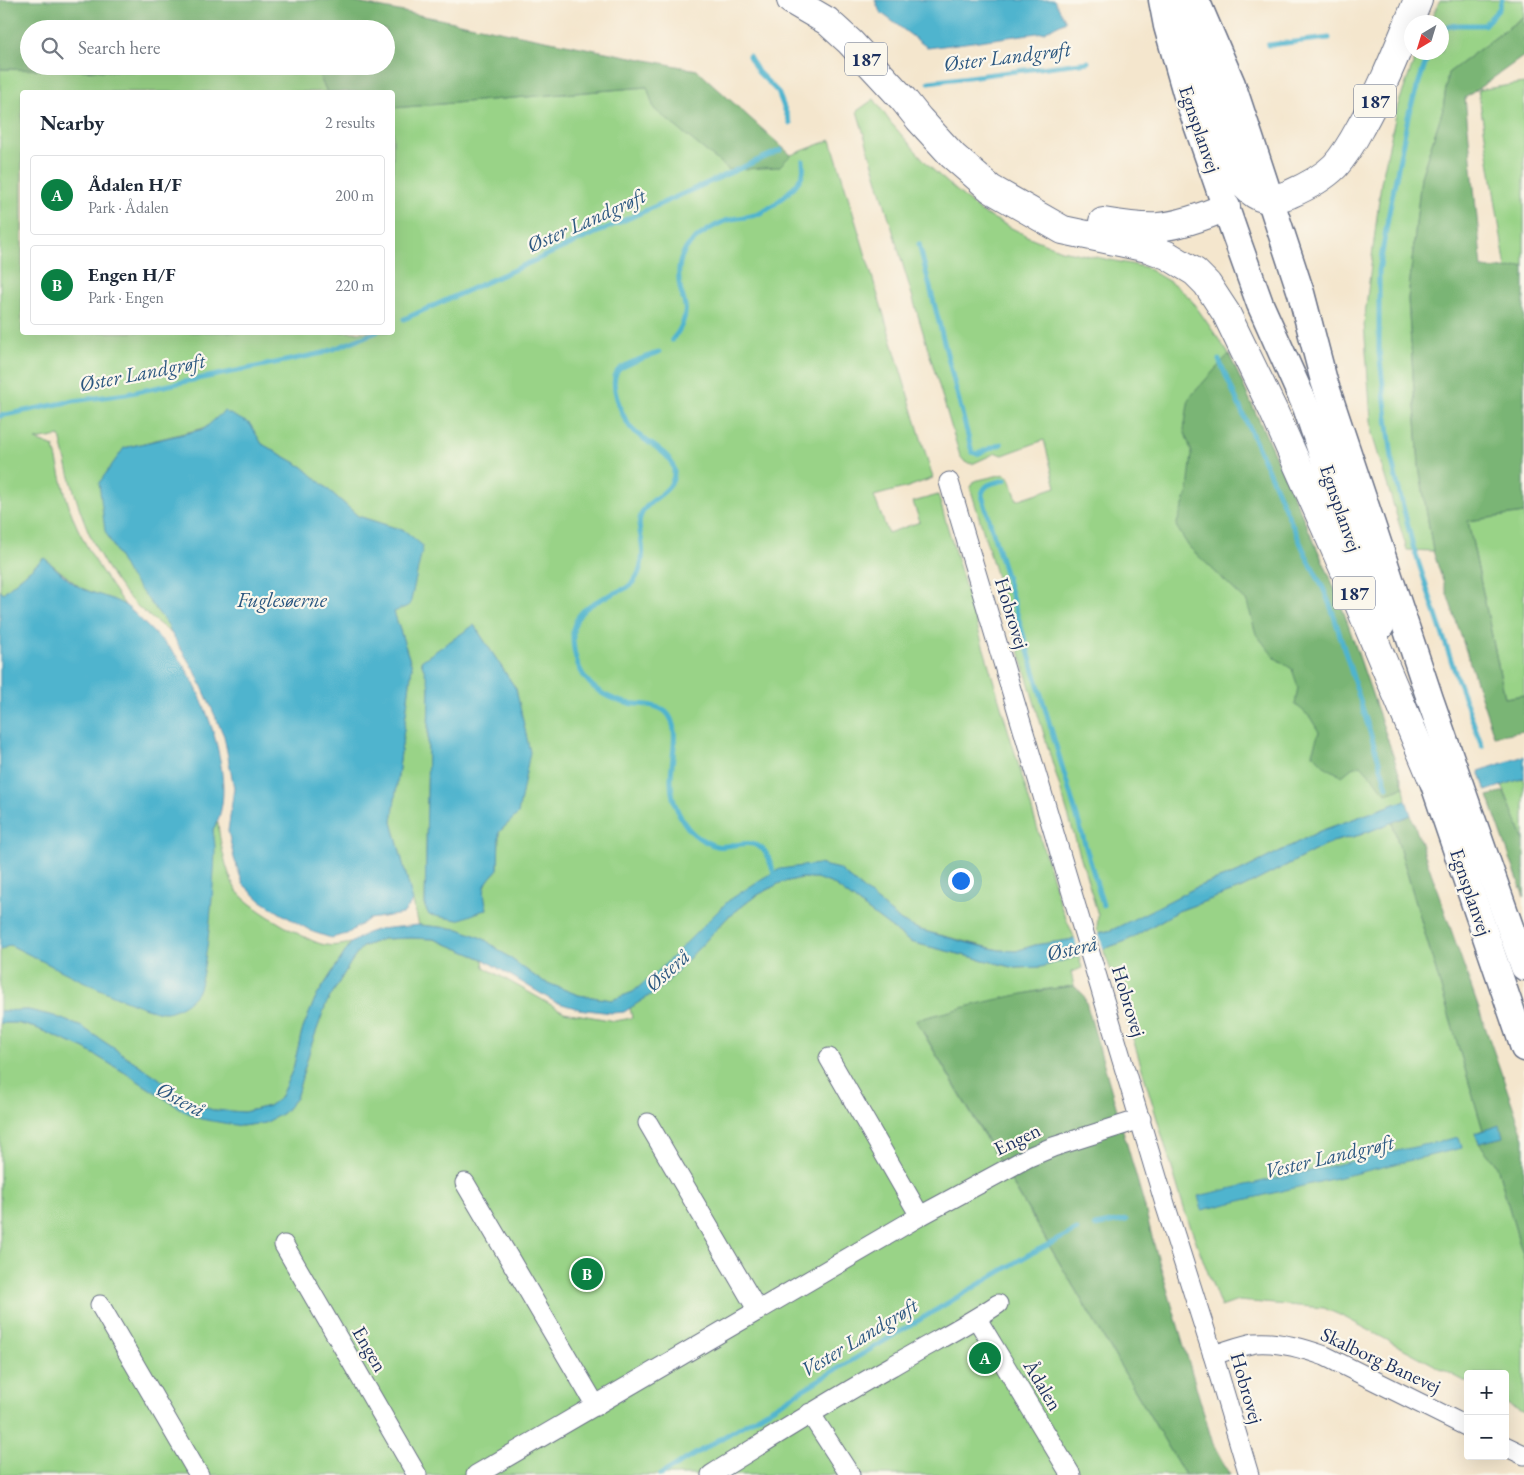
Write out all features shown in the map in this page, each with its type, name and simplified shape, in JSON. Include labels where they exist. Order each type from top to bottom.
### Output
[{"type":"highway","name":"187","points":[[791,0],[827,21],[850,42],[958,161],[991,189],[1063,230],[1148,248],[1167,255],[1195,272],[1218,298],[1273,410],[1334,546],[1432,778]]},
{"type":"highway","points":[[1175,0],[1238,173],[1243,184],[1261,196]]},
{"type":"highway","name":"187","points":[[1261,196],[1309,186],[1334,166],[1348,149],[1372,107],[1418,0]]},
{"type":"highway","points":[[1018,206],[1096,221],[1146,227],[1182,222],[1226,207]]},
{"type":"main road","name":"Egnsplanvej","points":[[1162,0],[1167,26],[1186,93],[1260,304],[1306,407],[1524,1048]]},
{"type":"main road","points":[[1196,0],[1232,84],[1257,159],[1257,182],[1261,196],[1226,207]]},
{"type":"main road","name":"Egnsplanvej","points":[[1261,196],[1301,293],[1322,373],[1430,700],[1524,967]]},
{"type":"street","name":"Hobrovej","points":[[949,482],[1248,1475]]},
{"type":"street","points":[[829,1058],[920,1216]]},
{"type":"street","name":"Engen","points":[[476,1475],[920,1216],[1029,1157],[1053,1146],[1141,1119]]},
{"type":"street","points":[[648,1123],[758,1311]]},
{"type":"street","points":[[465,1183],[596,1406]]},
{"type":"street","name":"Engen","points":[[284,1245],[417,1475]]},
{"type":"street","points":[[711,1475],[810,1413],[976,1319],[998,1304]]},
{"type":"street","points":[[100,1305],[199,1475]]},
{"type":"street","name":"Ådalen","points":[[976,1319],[1071,1475]]},
{"type":"street","name":"Skalborg Banevej","points":[[1213,1354],[1255,1344],[1279,1344],[1302,1348],[1325,1356],[1464,1425]]},
{"type":"street","points":[[810,1413],[850,1475]]},
{"type":"street","points":[[1509,1448],[1524,1455]]},
{"type":"green space","points":[[0,0],[343,0],[697,70],[791,155],[779,167],[729,170],[654,109],[647,87],[395,108],[395,90],[326,90],[318,75],[395,75],[395,20],[20,20],[20,69],[0,69]]},
{"type":"green space","points":[[1440,0],[1524,0],[1524,16],[1448,73],[1443,109],[1421,177],[1408,299],[1419,466],[1433,551],[1407,550],[1372,434],[1364,323],[1381,183],[1398,105],[1414,60],[1449,60],[1449,15],[1433,15]]},
{"type":"green space","points":[[1524,16],[1524,56],[1465,98],[1482,268],[1506,269],[1524,266],[1524,513],[1468,521],[1505,698],[1524,695],[1524,731],[1494,736],[1433,551],[1419,466],[1408,299],[1421,177],[1443,109],[1448,73]]},
{"type":"green space","points":[[0,69],[20,69],[20,75],[319,75],[326,90],[20,90],[20,335],[395,335],[395,108],[647,87],[779,167],[791,155],[831,140],[933,478],[874,496],[888,533],[920,522],[913,502],[938,495],[1061,907],[1075,939],[1035,945],[1016,951],[999,950],[920,930],[901,921],[839,869],[818,864],[728,901],[660,969],[633,992],[612,1000],[578,995],[540,980],[484,939],[459,929],[419,925],[392,822],[412,667],[394,612],[405,531],[358,516],[303,467],[262,444],[249,424],[204,428],[124,448],[171,633],[129,598],[103,561],[84,522],[60,436],[36,440],[54,447],[67,499],[78,529],[88,549],[125,605],[81,588],[44,558],[3,593],[0,591]],"holes":[[[474,625],[516,689],[518,814],[499,832],[498,869],[489,879],[484,891],[487,909],[425,907],[429,685]]]},
{"type":"green space","points":[[1524,83],[1524,266],[1506,269],[1478,90]]},
{"type":"green space","points":[[874,99],[891,123],[932,169],[981,212],[1027,236],[1061,250],[1145,267],[1175,285],[1190,298],[1229,354],[1329,575],[1404,787],[1406,800],[1320,831],[1239,872],[1199,886],[1136,919],[1112,930],[1098,933],[1098,915],[970,487],[974,481],[1004,474],[1010,478],[1017,500],[1056,487],[1044,440],[1003,455],[996,453],[972,464],[965,462],[960,456],[857,111]]},
{"type":"green space","points":[[1229,354],[1329,575],[1404,787],[1386,793],[1361,765],[1352,768],[1342,776],[1327,768],[1312,753],[1319,732],[1310,717],[1295,704],[1298,687],[1292,669],[1275,658],[1256,634],[1247,602],[1189,547],[1176,526],[1188,491],[1192,453],[1184,430],[1189,398]]},
{"type":"green space","points":[[1524,513],[1524,695],[1505,698],[1468,521]]},
{"type":"green space","points":[[1524,778],[1524,841],[1502,785]]},
{"type":"green space","points":[[1504,791],[1524,841],[1524,897],[1488,796]]},
{"type":"green space","points":[[1411,815],[1524,1138],[1524,1259],[1497,1166],[1479,1143],[1475,1133],[1483,1130],[1392,822]]},
{"type":"green space","points":[[218,822],[221,846],[226,864],[235,888],[240,895],[261,912],[312,941],[329,945],[351,943],[315,999],[302,1031],[293,1069],[280,1098],[269,1106],[244,1112],[213,1110],[185,1099],[157,1077],[82,1027],[54,1016],[28,1010],[0,1011],[0,950],[10,945],[120,997],[197,993],[205,957],[210,919],[214,861],[213,829]]},
{"type":"green space","points":[[1392,822],[1483,1130],[1476,1133],[1479,1143],[1497,1166],[1524,1259],[1524,1413],[1509,1405],[1509,1370],[1464,1370],[1464,1381],[1324,1308],[1238,1301],[1221,1307],[1186,1215],[1118,989],[1103,949],[1126,941],[1178,911],[1242,888],[1332,842],[1360,835]]},
{"type":"green space","points":[[801,878],[817,878],[833,884],[910,942],[1016,968],[1041,967],[1079,956],[1082,968],[1071,972],[1074,986],[1041,990],[916,1021],[1185,1475],[0,1475],[0,1023],[16,1023],[36,1028],[85,1049],[184,1111],[241,1126],[265,1123],[283,1113],[296,1098],[311,1046],[326,1004],[362,947],[383,939],[434,939],[483,959],[484,967],[564,1012],[615,1021],[632,1018],[630,1008],[661,988],[727,918],[754,897],[780,883]]},
{"type":"green space","points":[[1074,986],[1084,995],[1153,1241],[1213,1444],[1230,1475],[1185,1475],[916,1020],[1014,996]]},
{"type":"water","points":[[875,0],[1054,0],[1066,21],[1044,32],[928,48],[880,12]]},
{"type":"water","name":"Fuglesøerne","points":[[224,411],[250,424],[262,444],[303,467],[358,516],[405,531],[423,546],[410,605],[394,612],[412,667],[392,822],[413,901],[403,914],[369,919],[347,934],[331,938],[313,932],[280,913],[260,900],[243,884],[234,858],[228,831],[234,788],[224,736],[196,673],[168,625],[128,574],[105,531],[99,483],[124,448],[204,429]]},
{"type":"water","points":[[44,558],[68,579],[83,589],[126,606],[170,649],[182,663],[201,698],[217,744],[223,792],[220,812],[213,829],[215,848],[214,878],[204,969],[196,994],[183,1005],[171,1011],[155,1011],[114,996],[10,945],[0,950],[0,591],[3,593]]},
{"type":"water","points":[[474,625],[516,689],[530,752],[518,814],[499,832],[498,869],[489,879],[484,891],[487,909],[458,920],[429,915],[425,907],[429,685],[421,661]]},
{"type":"water","points":[[1524,756],[1524,778],[1486,791],[1479,771]]},
{"type":"water","name":"Østerå","points":[[1406,800],[1411,815],[1360,835],[1332,842],[1242,888],[1178,911],[1126,941],[1041,967],[1016,968],[910,942],[833,884],[816,878],[801,878],[780,883],[754,897],[727,918],[661,988],[624,1012],[612,1013],[579,1009],[555,1002],[483,959],[434,939],[383,939],[362,947],[351,962],[326,1004],[311,1046],[296,1098],[283,1113],[265,1123],[241,1126],[201,1119],[184,1111],[85,1049],[36,1028],[17,1023],[0,1023],[0,1011],[28,1010],[54,1016],[82,1027],[157,1077],[185,1099],[213,1110],[244,1112],[269,1106],[280,1098],[293,1069],[302,1031],[315,999],[351,943],[367,933],[379,929],[419,925],[459,929],[484,939],[540,980],[578,995],[612,1000],[633,992],[660,969],[728,901],[780,869],[818,864],[839,869],[901,921],[920,930],[999,950],[1016,951],[1035,945],[1075,939],[1112,930],[1199,886],[1239,872],[1320,831]]},
{"type":"water","points":[[1500,1125],[1503,1137],[1479,1143],[1475,1133]]},
{"type":"water","points":[[1459,1137],[1462,1148],[1202,1210],[1198,1196]]},
{"type":"pier","points":[[1098,931],[1104,951],[1080,958],[1074,936]]},
{"type":"waterway","name":"Øster Landgrøft","points":[[1449,26],[1484,25],[1499,9],[1502,0]]},
{"type":"waterway","name":"Øster Landgrøft","points":[[1268,45],[1329,38]]},
{"type":"waterway","points":[[749,56],[758,72],[778,92],[790,123]]},
{"type":"waterway","points":[[1426,60],[1409,112],[1379,271],[1379,352],[1393,466],[1413,546],[1482,746]]},
{"type":"waterway","name":"Øster Landgrøft","points":[[929,82],[1088,62]]},
{"type":"waterway","name":"Øster Landgrøft","points":[[404,319],[781,150]]},
{"type":"waterway","points":[[672,340],[680,328],[685,315],[679,275],[684,251],[712,227],[725,221],[761,213],[775,204],[790,191],[800,178],[803,171],[803,161]]},
{"type":"waterway","points":[[919,244],[972,452],[977,454],[1001,444]]},
{"type":"waterway","name":"Øster Landgrøft","points":[[0,416],[73,401],[126,394],[323,353],[369,335]]},
{"type":"waterway","points":[[659,352],[621,368],[616,373],[615,388],[619,406],[630,427],[668,458],[674,471],[673,479],[666,490],[649,504],[641,515],[639,526],[642,544],[641,566],[633,582],[627,587],[588,606],[577,618],[573,635],[576,659],[586,679],[603,694],[626,703],[657,707],[666,712],[671,718],[674,735],[671,774],[673,797],[675,805],[687,827],[699,838],[716,846],[755,844],[763,849],[768,857],[775,877]]},
{"type":"waterway","points":[[1219,360],[1304,551],[1324,590],[1333,613],[1387,787]]},
{"type":"waterway","points":[[1005,480],[987,486],[982,495],[1103,905]]},
{"type":"waterway","name":"Vester Landgrøft","points":[[1095,1226],[1126,1220]]},
{"type":"waterway","name":"Vester Landgrøft","points":[[660,1475],[1028,1255],[1077,1230]]},
{"type":"place","name":"Engen H/F","points":[[587,1274]]},
{"type":"place","name":"Ådalen H/F","points":[[985,1358]]}]
